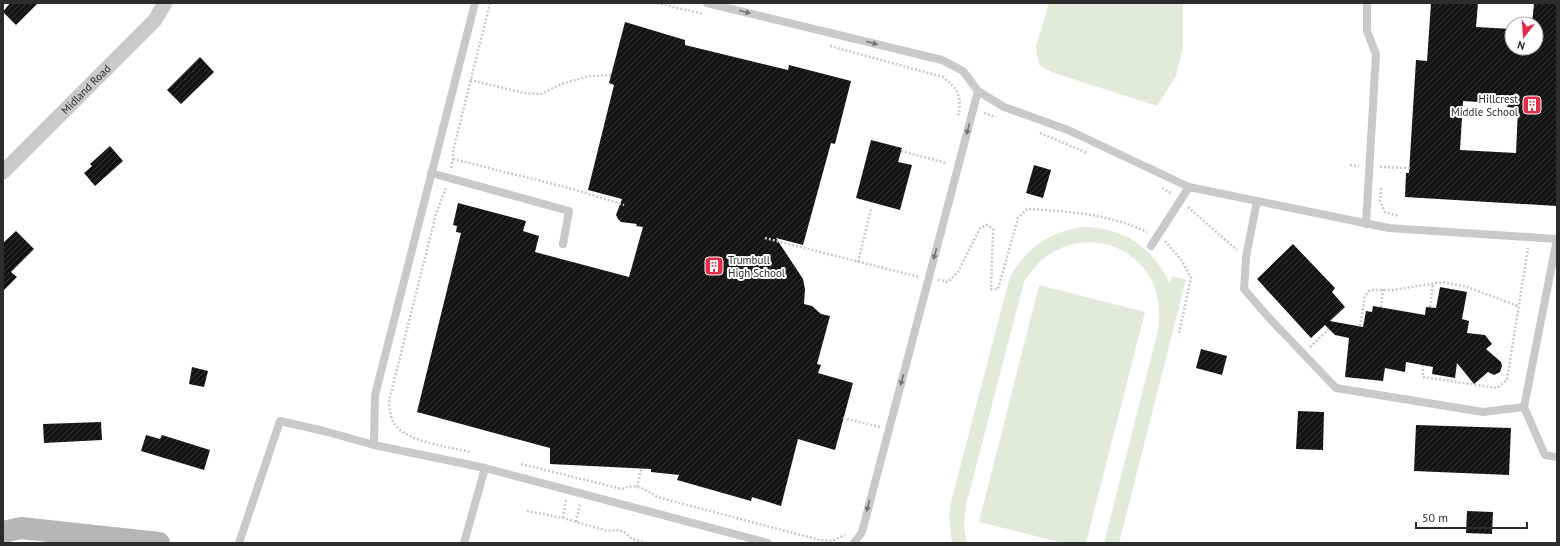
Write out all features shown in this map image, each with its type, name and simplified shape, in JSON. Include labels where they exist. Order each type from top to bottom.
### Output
[{"type":"street","name":"Midland Road","points":[[3,172],[156,20],[165,3]]},
{"type":"street","points":[[3,532],[21,528],[159,543]]},
{"type":"lane","points":[[374,445],[375,395],[475,3]]},
{"type":"lane","points":[[708,3],[942,60],[963,71],[978,91],[1004,107],[1068,130],[1189,186],[1389,228],[1557,239],[1524,407],[1545,455],[1557,457]]},
{"type":"lane","points":[[1366,224],[1376,54],[1367,31],[1368,3]]},
{"type":"lane","points":[[854,543],[862,532],[978,91]]},
{"type":"lane","points":[[431,173],[569,211],[563,244]]},
{"type":"lane","points":[[1151,246],[1189,186]]},
{"type":"lane","points":[[1257,201],[1246,257],[1244,289],[1270,319],[1336,388],[1483,412],[1524,407]]},
{"type":"lane","points":[[239,543],[280,421],[374,445],[485,468],[767,543]]},
{"type":"lane","points":[[464,543],[485,468]]},
{"type":"path","points":[[472,452],[406,436],[396,426],[390,415],[389,401],[436,214],[449,177],[453,159],[453,151],[490,3]]},
{"type":"path","points":[[656,3],[708,15]]},
{"type":"path","points":[[830,46],[943,77],[955,86],[961,100],[956,125]]},
{"type":"path","points":[[470,80],[524,93],[541,94],[561,84],[590,76],[612,74]]},
{"type":"path","points":[[901,151],[946,163]]},
{"type":"path","points":[[945,169],[948,155]]},
{"type":"path","points":[[453,159],[573,189],[624,205]]},
{"type":"path","points":[[1382,174],[1383,159]]},
{"type":"path","points":[[1381,180],[1380,200],[1385,212],[1405,218]]},
{"type":"path","points":[[858,262],[871,209]]},
{"type":"path","points":[[765,238],[918,277],[948,282],[958,272],[980,228],[987,225],[993,229],[991,289],[998,289],[1018,218],[1027,209],[1061,210],[1101,216],[1140,228],[1164,240],[1182,262],[1191,278],[1179,332]]},
{"type":"path","points":[[1423,365],[1424,377],[1497,388],[1507,380],[1526,248]]},
{"type":"path","points":[[916,284],[919,269]]},
{"type":"path","points":[[1360,326],[1365,296],[1370,290],[1393,290],[1443,282],[1467,287],[1518,306]]},
{"type":"path","points":[[1430,307],[1432,284]]},
{"type":"path","points":[[1381,307],[1383,289]]},
{"type":"path","points":[[843,418],[880,427]]},
{"type":"path","points":[[878,434],[882,419]]},
{"type":"path","points":[[518,464],[622,489],[629,486],[636,487],[647,490],[656,498],[820,540],[832,541],[851,531]]},
{"type":"path","points":[[636,487],[641,468]]},
{"type":"path","points":[[527,511],[562,518],[608,531],[619,530],[624,532],[632,539],[646,543]]},
{"type":"green space","points":[[1049,3],[1183,3],[1183,47],[1176,76],[1157,106],[1054,73],[1039,65],[1036,47]]},
{"type":"green space","points":[[1083,227],[1098,228],[1124,235],[1146,250],[1155,259],[1170,284],[1172,276],[1186,280],[1119,543],[1104,543],[1158,330],[1158,300],[1149,276],[1133,258],[1113,246],[1089,242],[1065,246],[1043,259],[1024,282],[966,505],[964,527],[967,543],[952,543],[949,517],[951,502],[1009,280],[1022,259],[1038,244],[1059,233],[1070,229]]},
{"type":"green space","points":[[1039,285],[1145,312],[1086,543],[1063,543],[979,522]]},
{"type":"building","points":[[10,3],[38,3],[16,25],[3,12]]},
{"type":"building","name":"Hillcrest Middle School","points":[[1431,3],[1478,3],[1476,27],[1504,29],[1504,56],[1544,56],[1544,16],[1533,16],[1534,3],[1557,3],[1557,206],[1405,197],[1406,173],[1409,173],[1416,60],[1427,61]],"holes":[[[1463,101],[1508,104],[1507,107],[1518,108],[1516,153],[1460,150]]]},
{"type":"building","name":"Trumbull High School","points":[[625,22],[685,40],[685,45],[788,70],[789,65],[851,81],[835,144],[831,143],[803,245],[776,238],[803,279],[805,289],[804,304],[812,306],[821,314],[830,316],[817,364],[821,365],[818,373],[853,383],[835,450],[798,439],[781,506],[752,497],[751,501],[677,480],[679,475],[651,472],[651,469],[550,464],[550,448],[417,412],[461,233],[456,232],[457,226],[453,225],[458,203],[526,221],[523,231],[539,236],[535,252],[629,277],[643,227],[636,226],[637,224],[621,222],[618,219],[616,215],[622,199],[588,190],[614,85],[609,83]]},
{"type":"building","points":[[200,57],[214,72],[181,104],[167,90]]},
{"type":"building","points":[[871,140],[902,148],[898,162],[912,165],[900,210],[856,198]]},
{"type":"building","points":[[110,146],[123,161],[95,186],[84,173],[92,166],[90,164]]},
{"type":"building","points":[[1034,165],[1051,170],[1043,198],[1026,193]]},
{"type":"building","points":[[16,231],[34,249],[11,272],[17,277],[3,291],[3,243]]},
{"type":"building","points":[[1293,244],[1335,288],[1332,292],[1345,307],[1330,321],[1363,327],[1366,311],[1372,312],[1373,306],[1425,315],[1426,307],[1436,308],[1440,287],[1467,292],[1462,319],[1469,321],[1467,333],[1485,335],[1492,344],[1486,349],[1501,362],[1502,366],[1500,372],[1494,375],[1488,372],[1474,384],[1457,363],[1455,378],[1432,374],[1433,367],[1406,362],[1405,372],[1385,368],[1383,381],[1345,377],[1349,338],[1335,335],[1325,325],[1311,338],[1257,279]]},
{"type":"building","points":[[1201,349],[1227,356],[1222,375],[1196,368]]},
{"type":"building","points":[[192,367],[208,371],[204,387],[189,384]]},
{"type":"building","points":[[1298,411],[1324,412],[1323,450],[1296,449]]},
{"type":"building","points":[[101,422],[102,440],[44,443],[43,424]]},
{"type":"building","points":[[1416,425],[1511,428],[1509,475],[1414,471]]},
{"type":"building","points":[[146,435],[160,439],[162,435],[210,450],[204,470],[141,451]]},
{"type":"building","points":[[1467,511],[1493,512],[1492,534],[1466,533]]},
{"type":"place","name":"Hillcrest Middle School","points":[[1532,105]]},
{"type":"place","name":"Trumbull High School","points":[[714,266]]}]
